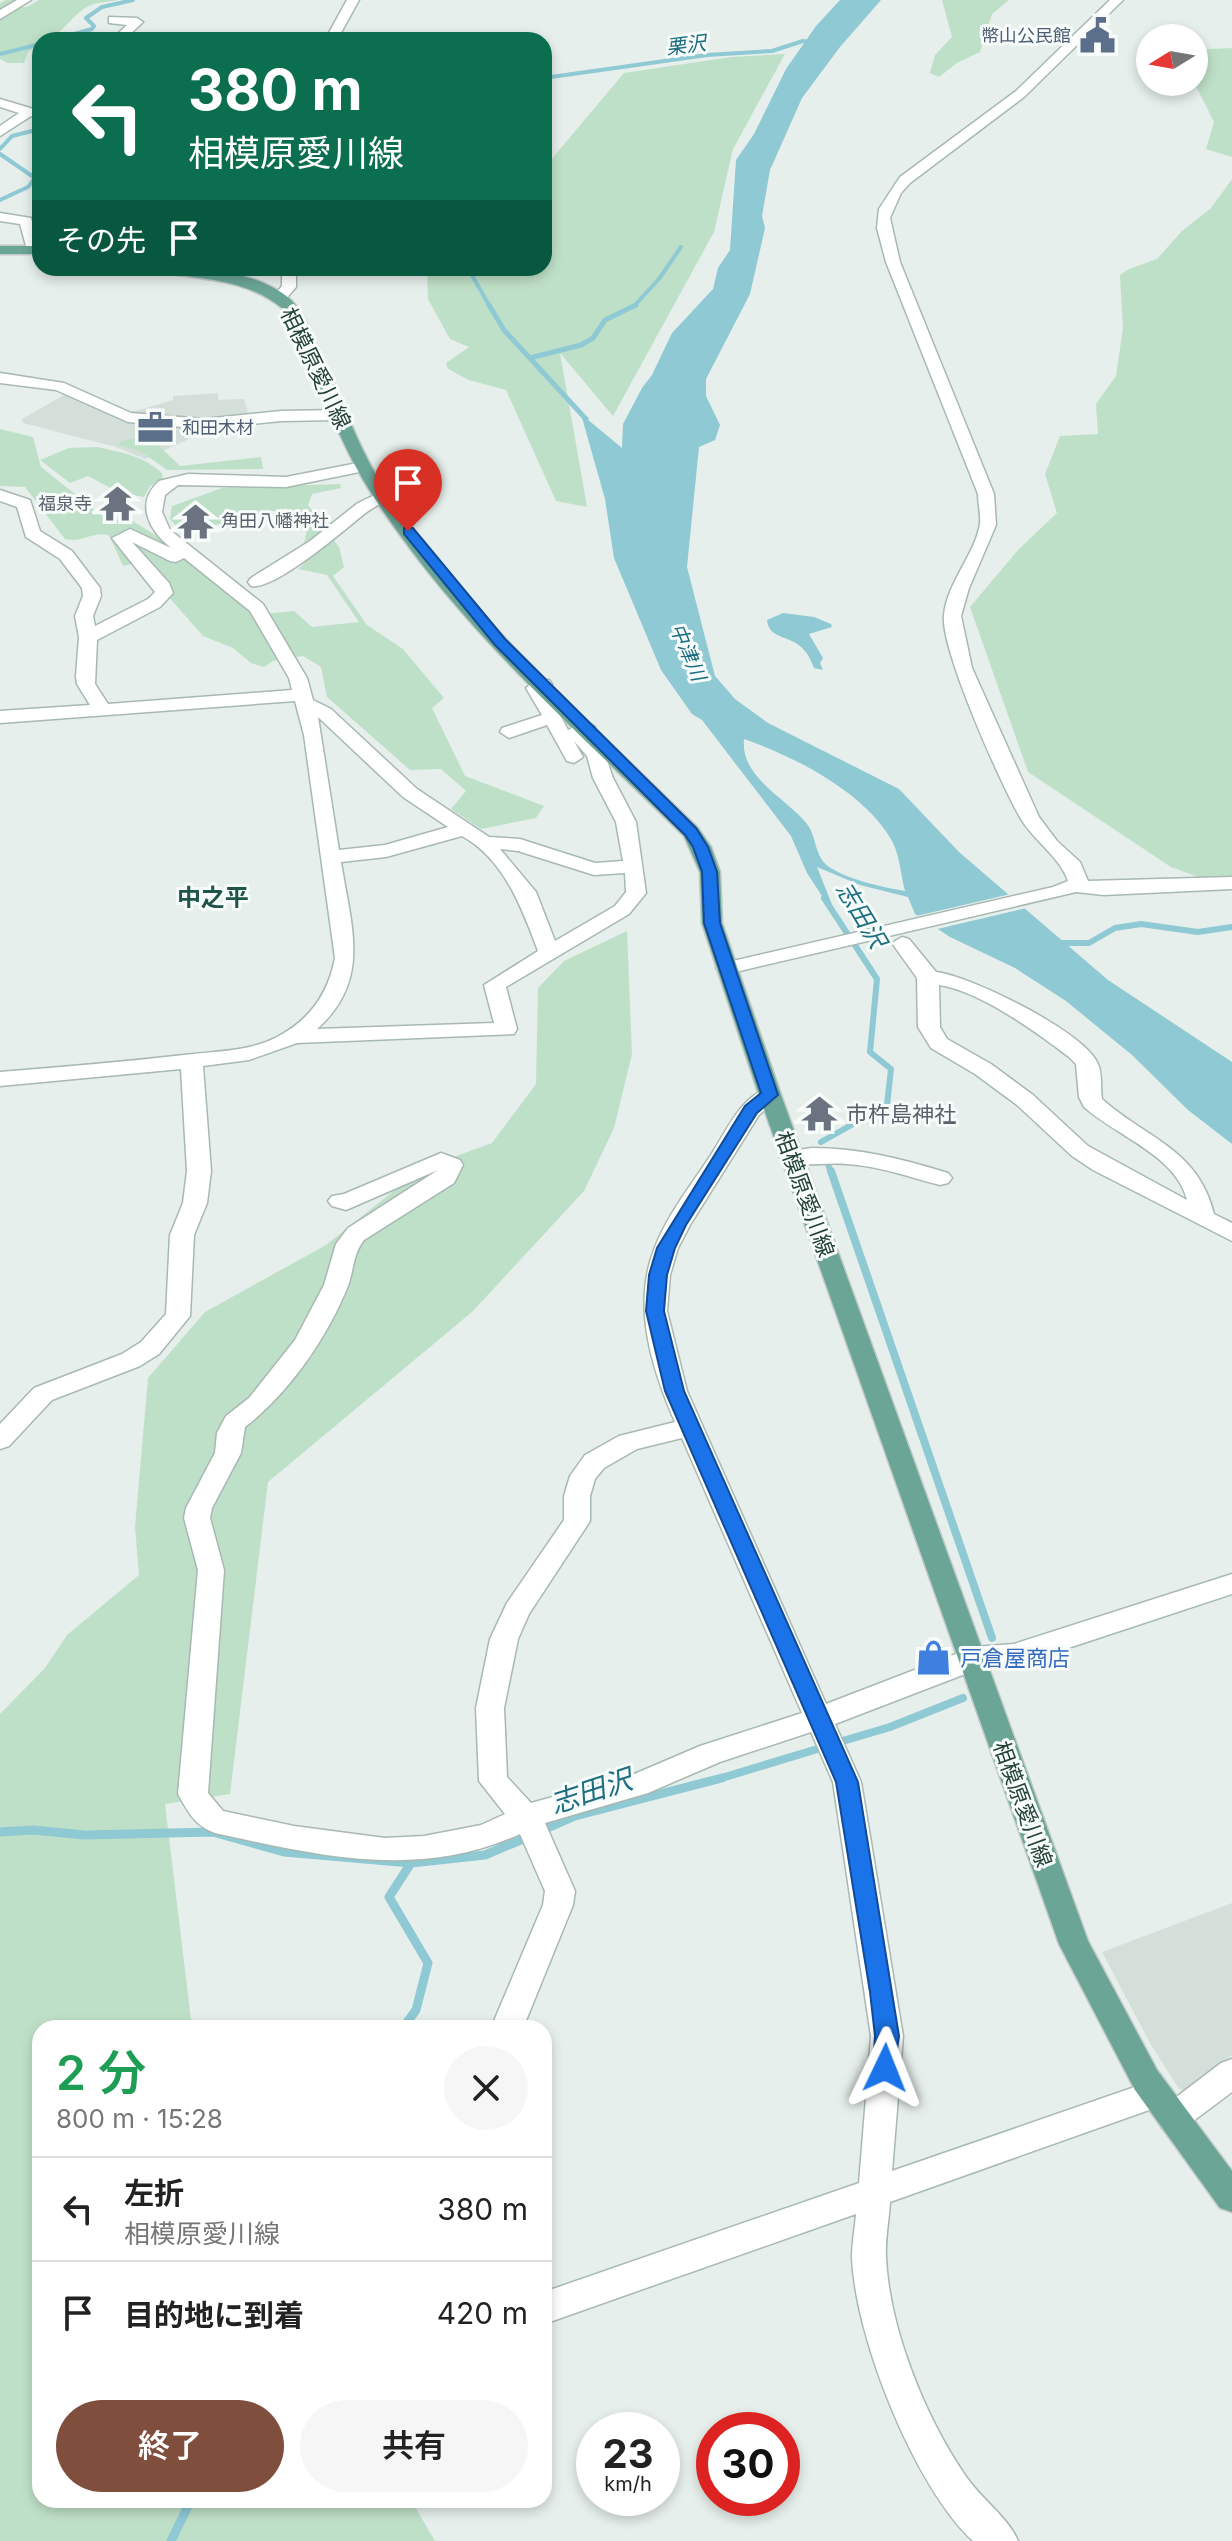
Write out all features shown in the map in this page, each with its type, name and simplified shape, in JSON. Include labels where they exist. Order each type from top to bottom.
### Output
[{"type":"main road","points":[[0,250],[32,250]]},
{"type":"main road","name":"相模原愛川線","points":[[206,276],[248,283],[280,297],[294,313],[363,467],[381,497],[461,599],[691,832],[701,847],[710,872],[712,923],[791,1157],[1074,1944],[1164,2106],[1232,2197]]},
{"type":"street","points":[[0,15],[25,0]]},
{"type":"street","points":[[335,32],[353,0]]},
{"type":"street","points":[[1066,889],[1078,881],[1073,866],[1042,836],[1030,818],[963,668],[956,643],[952,616],[960,588],[988,525],[986,494],[893,262],[882,231],[882,219],[890,195],[905,180],[1020,94],[1117,0]]},
{"type":"street","points":[[113,20],[137,22],[126,32]]},
{"type":"street","points":[[3,104],[32,102]]},
{"type":"street","points":[[3,104],[32,113]]},
{"type":"street","points":[[0,132],[32,115]]},
{"type":"street","points":[[0,217],[26,221],[32,238]]},
{"type":"street","points":[[280,297],[289,287],[289,276]]},
{"type":"street","points":[[0,378],[59,386],[118,415],[156,420],[204,424],[281,416],[339,415]]},
{"type":"street","points":[[0,1079],[240,1055],[282,1043],[329,1007],[343,980],[345,958],[306,699],[265,617],[238,590],[164,534],[154,519],[156,496],[164,484],[191,479],[298,483],[363,467]]},
{"type":"street","points":[[0,495],[24,504],[32,533],[66,555],[91,588],[92,596],[84,616],[88,637],[86,684],[103,710]]},
{"type":"street","points":[[257,582],[316,545],[360,512],[367,503],[381,497]]},
{"type":"street","points":[[88,637],[154,603],[164,593],[163,587],[120,538],[130,534],[180,560],[195,558]]},
{"type":"street","points":[[543,684],[535,688],[574,757]]},
{"type":"street","points":[[0,717],[306,699],[410,793],[483,842],[526,892],[548,951]]},
{"type":"street","points":[[509,732],[553,717]]},
{"type":"street","points":[[291,1037],[501,1031],[506,1029],[495,985],[632,901],[637,883],[626,822],[603,778],[596,755],[576,732],[586,727]]},
{"type":"street","points":[[331,857],[386,851],[464,829]]},
{"type":"street","points":[[483,842],[520,845],[594,869],[633,866]]},
{"type":"street","points":[[727,968],[1066,889],[1232,883]]},
{"type":"street","points":[[581,933],[597,902]]},
{"type":"street","points":[[902,943],[921,964],[928,978],[929,1027],[939,1043],[1015,1092],[1080,1151],[1101,1165],[1232,1233]]},
{"type":"street","points":[[928,978],[943,978],[970,987],[1055,1038],[1085,1060],[1089,1069],[1088,1090],[1092,1102],[1158,1148],[1182,1170],[1195,1188],[1203,1216]]},
{"type":"street","points":[[0,1440],[43,1394],[131,1360],[150,1348],[178,1316],[182,1235],[195,1203],[199,1171],[192,1061]]},
{"type":"street","points":[[770,1095],[751,1110],[724,1148],[678,1225],[666,1248],[658,1275],[655,1311],[674,1391],[847,1782],[887,2036],[869,2256],[871,2288],[884,2339],[929,2447],[969,2510],[1000,2541]]},
{"type":"street","points":[[791,1157],[830,1153],[849,1155],[940,1178]]},
{"type":"street","points":[[340,1201],[346,1202],[441,1160],[452,1165],[446,1178],[356,1234],[347,1244],[336,1285],[305,1344],[258,1404],[235,1422],[230,1433],[228,1453],[199,1508],[197,1518],[211,1570],[193,1794],[201,1809],[215,1821],[294,1838],[385,1850],[452,1844],[532,1829],[710,1754],[828,1735],[984,1655],[1014,1655],[1232,1584]]},
{"type":"street","points":[[510,2020],[558,1905],[560,1891],[532,1829],[493,1781],[490,1708],[504,1639],[517,1610],[577,1521],[575,1502],[585,1473],[606,1451],[625,1443],[691,1427]]},
{"type":"street","points":[[552,2305],[874,2194],[1227,2084]]},
{"type":"shaded area","points":[[69,392],[114,416],[220,425],[145,459],[116,447],[23,423],[22,419]]},
{"type":"shaded area","points":[[218,393],[218,400],[244,399],[250,418],[221,422],[125,414],[173,400],[173,396]]},
{"type":"shaded area","points":[[1232,1903],[1232,2055],[1186,2091],[1179,2089],[1150,2043],[1102,1952]]},
{"type":"green space","points":[[16,0],[6,7],[27,7],[39,0],[118,0],[87,7],[59,32],[32,32],[32,49],[24,63],[8,63],[0,59],[0,3]]},
{"type":"green space","points":[[942,0],[1009,0],[992,14],[980,52],[957,63],[939,77],[930,73],[935,55],[952,37]]},
{"type":"green space","points":[[1232,48],[1232,157],[1206,149],[1214,122],[1201,96],[1208,96],[1209,49]]},
{"type":"green space","points":[[785,54],[733,149],[714,232],[613,416],[560,353],[587,507],[556,501],[506,390],[469,380],[448,369],[446,363],[469,347],[450,339],[428,299],[427,276],[552,276],[552,158],[624,73],[731,57]]},
{"type":"green space","points":[[1232,179],[1232,881],[1207,880],[1171,867],[1028,772],[970,607],[1018,550],[1057,513],[1045,474],[1060,436],[1098,434],[1096,404],[1116,376],[1123,328],[1120,275],[1157,259],[1182,231],[1211,208]]},
{"type":"green space","points":[[0,429],[33,437],[41,467],[109,521],[128,518],[178,551],[226,587],[254,615],[294,611],[312,627],[359,622],[327,575],[298,569],[320,550],[304,544],[307,529],[286,508],[182,533],[170,519],[172,506],[222,488],[340,484],[341,488],[312,494],[308,505],[339,547],[344,567],[333,576],[367,625],[403,649],[444,698],[432,708],[465,776],[544,806],[536,818],[481,829],[451,809],[466,791],[441,769],[410,770],[327,697],[321,667],[303,656],[273,661],[264,667],[251,663],[233,648],[203,636],[138,562],[123,566],[109,535],[65,539],[25,487],[0,486]]},
{"type":"green space","points":[[138,438],[155,442],[180,466],[261,457],[263,469],[167,470],[140,451],[118,445],[122,441]]},
{"type":"green space","points":[[97,447],[138,458],[162,473],[163,479],[150,486],[144,497],[118,492],[88,476],[70,483],[40,460],[69,448]]},
{"type":"green space","points":[[627,931],[632,1054],[614,1128],[584,1191],[472,1312],[268,1482],[230,1794],[165,1804],[191,2020],[32,2020],[32,2508],[416,2508],[435,2541],[0,2541],[0,1714],[45,1668],[67,1635],[139,1575],[135,1527],[148,1378],[205,1312],[326,1245],[421,1169],[492,1143],[536,1084],[538,988],[564,961]]},
{"type":"water","name":"中津川","points":[[840,0],[881,0],[840,47],[802,98],[770,170],[762,216],[765,228],[750,294],[706,379],[706,396],[720,425],[715,440],[699,447],[687,567],[715,676],[735,699],[768,723],[899,789],[959,852],[1108,980],[1232,1062],[1232,1144],[1188,1110],[1132,1055],[1066,1001],[1015,968],[950,937],[915,914],[908,897],[860,885],[817,867],[839,922],[807,873],[791,836],[702,720],[692,714],[661,670],[614,558],[605,499],[581,414],[622,448],[623,424],[672,333],[713,289],[718,268],[730,250],[736,160],[754,134],[786,69],[816,26]],"holes":[[[744,739],[807,766],[866,808],[893,843],[905,891],[856,879],[824,863],[807,824],[766,786],[749,765]]]},
{"type":"water","points":[[783,613],[814,617],[831,624],[832,627],[809,634],[823,658],[820,663],[823,670],[814,668],[802,647],[769,628],[767,620]]},
{"type":"pier","points":[[1015,893],[1031,907],[933,930],[912,917]]},
{"type":"waterway","points":[[81,32],[92,29],[94,26],[86,18],[102,7],[133,0]]},
{"type":"waterway","name":"栗沢","points":[[552,77],[707,55],[772,51],[803,41],[814,43]]},
{"type":"waterway","points":[[0,54],[32,46]]},
{"type":"waterway","name":"栗沢","points":[[0,149],[12,136],[32,131]]},
{"type":"waterway","name":"栗沢","points":[[0,154],[32,176]]},
{"type":"waterway","name":"栗沢","points":[[0,200],[28,187],[32,182]]},
{"type":"waterway","points":[[634,306],[659,279],[681,247]]},
{"type":"waterway","points":[[473,276],[490,307]]},
{"type":"waterway","points":[[489,305],[504,330],[586,419]]},
{"type":"waterway","points":[[530,358],[581,345],[593,338],[605,320],[634,306]]},
{"type":"waterway","name":"志田沢","points":[[821,1142],[887,1105],[891,1069],[870,1052],[877,979],[824,898]]},
{"type":"waterway","points":[[1060,943],[1089,943],[1115,928],[1141,924],[1198,932],[1232,927]]},
{"type":"waterway","name":"志田沢","points":[[828,1164],[831,1173]]},
{"type":"waterway","name":"志田沢","points":[[831,1171],[992,1638]]},
{"type":"waterway","name":"志田沢","points":[[836,1743],[890,1727],[963,1698]]},
{"type":"waterway","name":"志田沢","points":[[719,1779],[824,1747]]},
{"type":"waterway","name":"志田沢","points":[[541,1831],[575,1816],[719,1779]]},
{"type":"waterway","name":"志田沢","points":[[715,1780],[719,1779]]},
{"type":"waterway","points":[[0,1832],[33,1830],[85,1835],[213,1832],[284,1852],[411,1863]]},
{"type":"waterway","name":"志田沢","points":[[411,1863],[485,1855],[530,1836]]},
{"type":"waterway","name":"志田沢","points":[[409,2020],[416,2010],[428,1963],[389,1897],[411,1863]]},
{"type":"waterway","name":"志田沢","points":[[171,2541],[187,2508]]},
{"type":"place","name":"幣山公民館","points":[[1097,36]]},
{"type":"place","name":"和田木材","points":[[156,428]]},
{"type":"place","name":"福泉寺","points":[[118,504]]},
{"type":"place","name":"角田八幡神社","points":[[195,521]]},
{"type":"place","name":"市杵島神社","points":[[820,1114]]},
{"type":"place","name":"戸倉屋商店","points":[[934,1658]]},
{"type":"district","name":"中之平","points":[[213,898]]},
{"type":"route","points":[[408,531],[461,599],[500,642],[691,832],[701,847],[710,872],[712,923],[770,1095],[751,1110],[724,1148],[678,1225],[666,1248],[658,1275],[654,1292],[655,1311],[674,1391],[754,1565],[847,1782],[882,1992],[887,2036],[885,2068]]}]
